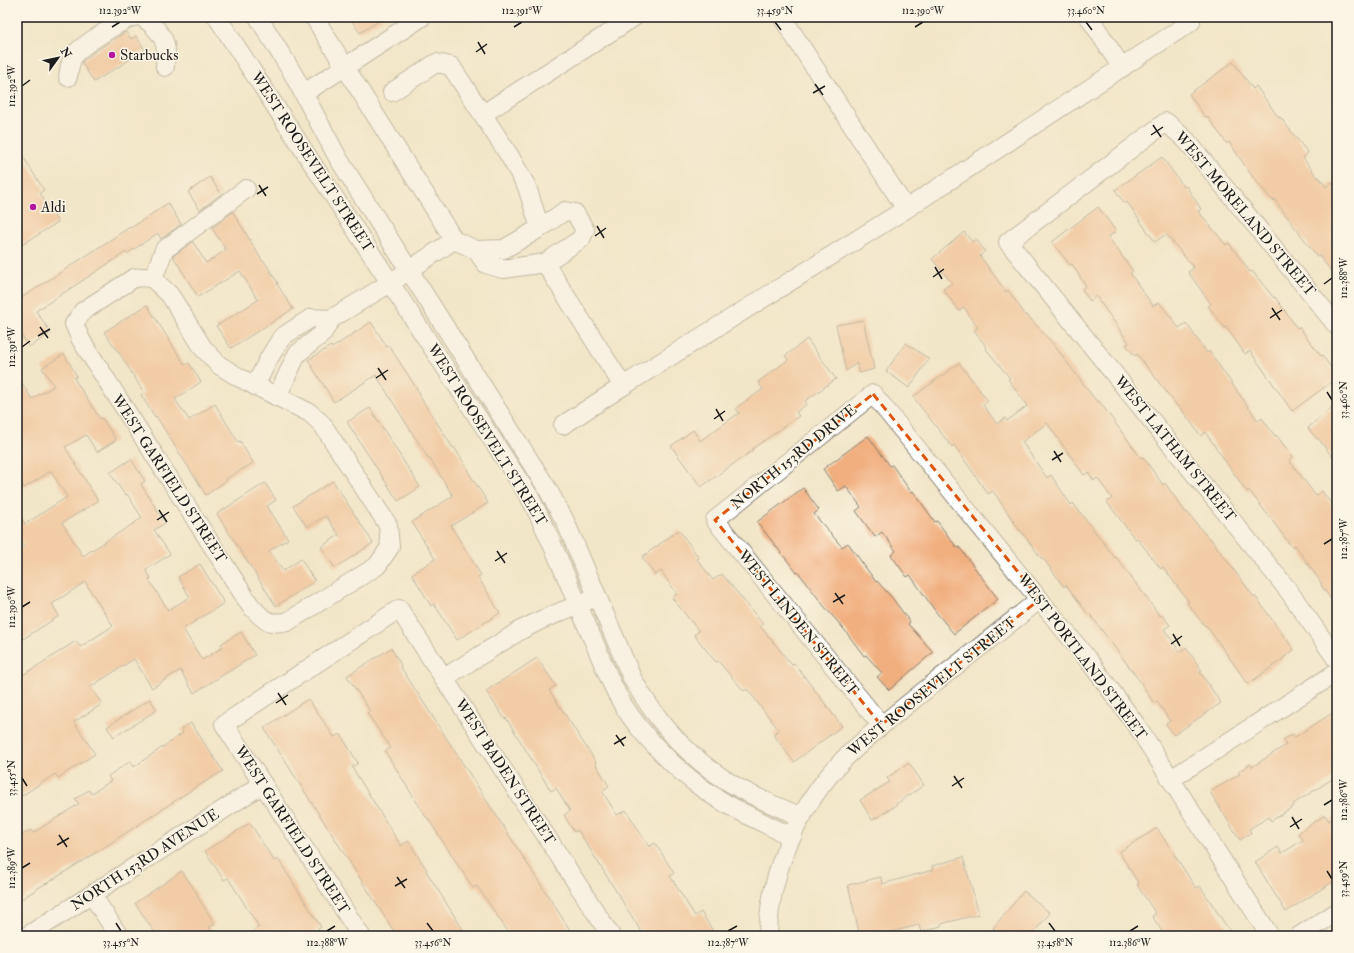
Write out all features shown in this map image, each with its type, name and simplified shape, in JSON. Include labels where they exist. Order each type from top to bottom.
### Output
[{"type":"street","points":[[68,77],[71,61],[76,52],[114,26],[134,17]]},
{"type":"street","points":[[142,17],[152,23],[162,36],[166,50],[165,67]]},
{"type":"street","name":"WEST ROOSEVELT STREET","points":[[217,17],[528,496],[551,541],[616,691],[624,706],[646,735],[672,763],[701,788],[722,801],[792,837]]},
{"type":"street","name":"WEST ROOSEVELT STREET","points":[[258,17],[304,93],[338,158],[547,488],[565,521],[632,678],[650,707],[687,751],[727,781],[761,799],[802,817]]},
{"type":"street","points":[[314,17],[454,240],[476,250],[504,249],[540,228],[565,211],[575,213],[585,230],[581,239],[545,263],[503,269],[486,264],[476,250]]},
{"type":"street","points":[[304,93],[422,17]]},
{"type":"street","points":[[483,114],[634,17]]},
{"type":"street","points":[[782,17],[906,209]]},
{"type":"street","points":[[1089,17],[1122,68]]},
{"type":"street","points":[[563,426],[623,386],[906,209],[1122,68],[1191,22],[1188,17]]},
{"type":"street","points":[[392,92],[436,63],[451,66],[509,155],[527,187],[540,228]]},
{"type":"street","name":"WEST LATHAM STREET","points":[[1166,122],[1008,242],[1288,590],[1337,660]]},
{"type":"street","name":"WEST MORELAND STREET","points":[[1166,122],[1188,141],[1337,326]]},
{"type":"street","points":[[246,189],[164,250],[149,278],[170,294],[203,348],[219,365],[240,378],[278,397],[296,354],[322,334],[331,319],[390,283],[454,240]]},
{"type":"street","points":[[545,263],[623,386]]},
{"type":"street","name":"WEST GARFIELD STREET","points":[[149,278],[134,278],[83,311],[74,324],[81,340],[250,605],[265,621],[274,623],[287,622],[377,566],[390,547],[388,526],[322,424],[310,413],[278,397]]},
{"type":"street","points":[[255,386],[276,345],[282,337],[311,318],[331,319]]},
{"type":"street","points":[[276,345],[295,357]]},
{"type":"street","name":"NORTH 153RD DRIVE","points":[[715,520],[873,394]]},
{"type":"street","name":"WEST PORTLAND STREET","points":[[873,394],[1090,662],[1130,717],[1171,779],[1270,936]]},
{"type":"street","name":"WEST LINDEN STREET","points":[[715,520],[881,725]]},
{"type":"street","points":[[444,678],[521,630],[598,596]]},
{"type":"street","name":"WEST ROOSEVELT STREET","points":[[768,936],[770,908],[778,870],[802,817],[824,782],[838,766],[881,725],[1040,599]]},
{"type":"street","name":"WEST BADEN STREET","points":[[224,724],[399,609],[611,936]]},
{"type":"street","points":[[1171,779],[1337,672]]},
{"type":"street","name":"WEST GARFIELD STREET","points":[[224,724],[361,936]]},
{"type":"street","name":"NORTH 153RD AVENUE","points":[[27,936],[263,784]]},
{"type":"street","points":[[92,895],[119,936]]},
{"type":"street","points":[[1299,936],[1337,912]]},
{"type":"highlighted area","points":[[873,394],[1040,599],[881,725],[715,520]]},
{"type":"building","points":[[349,17],[385,17],[360,33]]},
{"type":"building","name":"Starbucks","points":[[126,32],[131,39],[136,36],[145,50],[94,82],[82,63],[83,61],[94,52]]},
{"type":"building","points":[[1233,62],[1253,89],[1256,86],[1279,118],[1280,117],[1308,153],[1303,158],[1318,178],[1319,177],[1326,187],[1332,182],[1337,189],[1337,279],[1319,255],[1317,256],[1274,199],[1273,201],[1252,176],[1229,142],[1227,144],[1189,94]]},
{"type":"building","name":"Aldi","points":[[17,147],[44,190],[40,193],[58,222],[17,248]]},
{"type":"building","points":[[1162,157],[1184,187],[1186,186],[1201,209],[1198,211],[1226,245],[1229,243],[1250,272],[1252,271],[1274,298],[1275,297],[1297,328],[1299,327],[1337,376],[1337,378],[1292,411],[1250,351],[1245,354],[1226,327],[1225,328],[1208,306],[1211,304],[1188,272],[1194,268],[1166,234],[1155,242],[1127,202],[1125,204],[1115,190]]},
{"type":"building","points":[[210,177],[221,194],[200,210],[188,192]]},
{"type":"building","points":[[168,203],[181,224],[161,239],[158,233],[127,254],[126,252],[36,311],[51,333],[29,347],[17,328],[17,301]]},
{"type":"building","points":[[1098,207],[1116,231],[1108,237],[1133,271],[1130,273],[1153,306],[1159,302],[1179,328],[1186,323],[1207,353],[1209,351],[1258,421],[1262,418],[1293,457],[1289,460],[1316,496],[1322,491],[1337,512],[1337,608],[1295,545],[1292,547],[1249,490],[1247,492],[1205,432],[1201,436],[1137,354],[1135,356],[1126,345],[1129,343],[1096,296],[1090,301],[1082,289],[1086,286],[1072,264],[1070,265],[1052,242]]},
{"type":"building","points":[[233,212],[293,309],[231,348],[216,326],[258,300],[240,271],[198,297],[173,256],[193,242],[206,263],[226,250],[212,228]]},
{"type":"building","points":[[964,232],[972,242],[976,239],[985,251],[980,256],[1006,292],[1008,290],[1026,316],[1027,315],[1054,345],[1097,402],[1099,401],[1141,458],[1143,457],[1163,485],[1165,483],[1186,513],[1187,512],[1209,539],[1210,538],[1294,650],[1248,684],[1206,625],[1205,626],[1187,603],[1189,602],[1163,567],[1161,569],[1137,538],[1135,539],[1107,502],[1112,498],[1097,478],[1094,481],[1088,472],[1084,475],[1047,423],[1022,442],[1047,478],[1051,475],[1071,505],[1073,503],[1160,616],[1162,615],[1170,625],[1164,629],[1180,652],[1186,647],[1202,671],[1200,672],[1221,703],[1174,735],[1166,724],[1170,721],[1157,701],[1154,703],[1139,680],[1089,613],[1088,614],[1066,585],[1064,587],[1043,558],[1042,559],[1020,531],[993,491],[988,494],[954,445],[952,447],[913,397],[959,363],[988,401],[983,405],[997,424],[1005,418],[1007,421],[1027,406],[1008,379],[1010,378],[986,349],[987,348],[974,330],[978,328],[964,307],[959,311],[943,289],[952,283],[932,259]]},
{"type":"building","points":[[147,305],[185,365],[189,363],[201,382],[175,399],[189,420],[215,404],[238,442],[240,441],[253,463],[226,479],[227,480],[206,495],[141,395],[144,393],[122,357],[104,332]]},
{"type":"building","points":[[863,320],[874,369],[860,373],[857,363],[846,371],[836,325]]},
{"type":"building","points":[[371,322],[387,347],[389,346],[406,372],[488,503],[451,526],[481,575],[478,577],[500,613],[457,640],[434,604],[431,606],[412,574],[435,559],[412,522],[453,496],[376,375],[334,402],[308,360],[331,346],[332,348]]},
{"type":"building","points":[[807,339],[836,379],[805,401],[807,404],[796,412],[799,416],[701,487],[671,446],[693,430],[700,441],[739,413],[736,408],[763,389],[758,382],[788,360],[785,356]]},
{"type":"building","points":[[906,343],[929,359],[909,388],[886,371]]},
{"type":"building","points":[[64,354],[77,376],[74,378],[100,419],[102,418],[116,440],[97,452],[86,435],[65,447],[98,501],[62,523],[83,556],[142,518],[127,494],[125,495],[110,473],[131,459],[145,481],[141,484],[165,523],[154,530],[170,554],[146,570],[151,578],[149,580],[168,610],[190,597],[178,577],[200,564],[224,603],[183,629],[202,660],[223,647],[221,644],[241,632],[255,655],[194,693],[180,670],[152,688],[134,659],[90,687],[102,704],[74,722],[95,754],[58,778],[55,774],[17,799],[17,679],[76,641],[80,647],[113,626],[85,582],[52,604],[59,616],[23,639],[17,629],[17,551],[24,546],[17,534],[17,511],[25,524],[67,497],[51,471],[24,488],[17,476],[17,375],[32,399],[54,386],[42,368]]},
{"type":"building","points":[[1337,403],[1337,463],[1318,438],[1317,439],[1308,428]]},
{"type":"building","points":[[370,408],[420,487],[398,501],[347,422]]},
{"type":"building","points":[[868,436],[890,466],[892,465],[911,492],[913,491],[935,522],[937,521],[957,548],[959,547],[998,599],[954,634],[936,612],[910,575],[907,577],[891,555],[896,551],[882,532],[875,537],[856,511],[861,507],[846,486],[838,491],[823,469]]},
{"type":"building","points":[[333,481],[373,543],[335,568],[321,547],[339,535],[326,516],[307,527],[293,506]]},
{"type":"building","points":[[265,483],[276,500],[267,506],[288,539],[269,551],[283,571],[301,559],[315,581],[276,606],[217,514]]},
{"type":"building","points":[[803,488],[819,510],[814,514],[842,547],[848,543],[876,582],[877,581],[893,599],[910,622],[908,624],[933,652],[889,690],[877,677],[882,673],[866,655],[864,656],[757,522]]},
{"type":"building","points":[[679,530],[699,558],[697,559],[713,580],[722,574],[763,624],[760,626],[792,665],[794,663],[842,726],[794,762],[773,734],[779,730],[747,689],[744,691],[718,661],[716,662],[694,635],[699,631],[672,598],[677,594],[661,571],[655,575],[642,557]]},
{"type":"building","points":[[391,648],[401,665],[400,666],[570,930],[560,936],[511,936],[477,886],[473,888],[426,817],[385,751],[391,748],[367,713],[370,711],[347,676]]},
{"type":"building","points":[[537,658],[556,686],[549,690],[596,762],[595,763],[609,786],[602,791],[617,815],[626,810],[649,847],[655,843],[674,873],[670,876],[695,916],[701,912],[716,936],[644,936],[578,830],[574,832],[564,815],[570,811],[556,788],[551,791],[506,718],[505,719],[486,691]]},
{"type":"building","points":[[150,699],[157,710],[114,737],[107,727]]},
{"type":"building","points":[[308,699],[334,737],[340,734],[358,763],[352,767],[401,846],[408,841],[467,936],[397,936],[264,728]]},
{"type":"building","points":[[1337,710],[1337,776],[1293,804],[1294,806],[1271,821],[1269,817],[1249,829],[1251,833],[1240,840],[1210,792],[1240,774],[1238,772],[1250,764],[1252,767],[1286,745],[1283,740],[1293,734],[1295,737]]},
{"type":"building","points":[[191,723],[223,771],[17,902],[17,838],[31,830],[33,833],[79,804],[75,799],[89,790],[91,794],[111,781],[108,776],[131,761],[134,767],[183,733],[181,729]]},
{"type":"building","points":[[909,763],[924,785],[896,804],[897,805],[872,820],[860,800],[890,782],[887,778]]},
{"type":"building","points":[[1325,815],[1329,821],[1337,816],[1337,879],[1286,912],[1255,862],[1278,847],[1282,853],[1303,840],[1298,833]]},
{"type":"building","points":[[250,823],[274,861],[278,859],[321,927],[308,936],[245,936],[259,927],[228,878],[224,880],[205,851]]},
{"type":"building","points":[[1157,828],[1196,888],[1200,886],[1233,936],[1165,936],[1152,916],[1156,914],[1137,885],[1139,884],[1119,852]]},
{"type":"building","points":[[963,857],[979,914],[941,924],[941,926],[921,932],[919,925],[874,936],[860,936],[848,885],[881,877],[882,884],[933,870],[932,866]]},
{"type":"building","points":[[182,871],[215,924],[209,927],[215,936],[157,936],[135,903]]},
{"type":"building","points":[[1024,891],[1050,913],[1031,936],[1002,936],[993,928]]},
{"type":"place","name":"Starbucks","points":[[112,55]]},
{"type":"place","name":"Aldi","points":[[33,207]]}]
